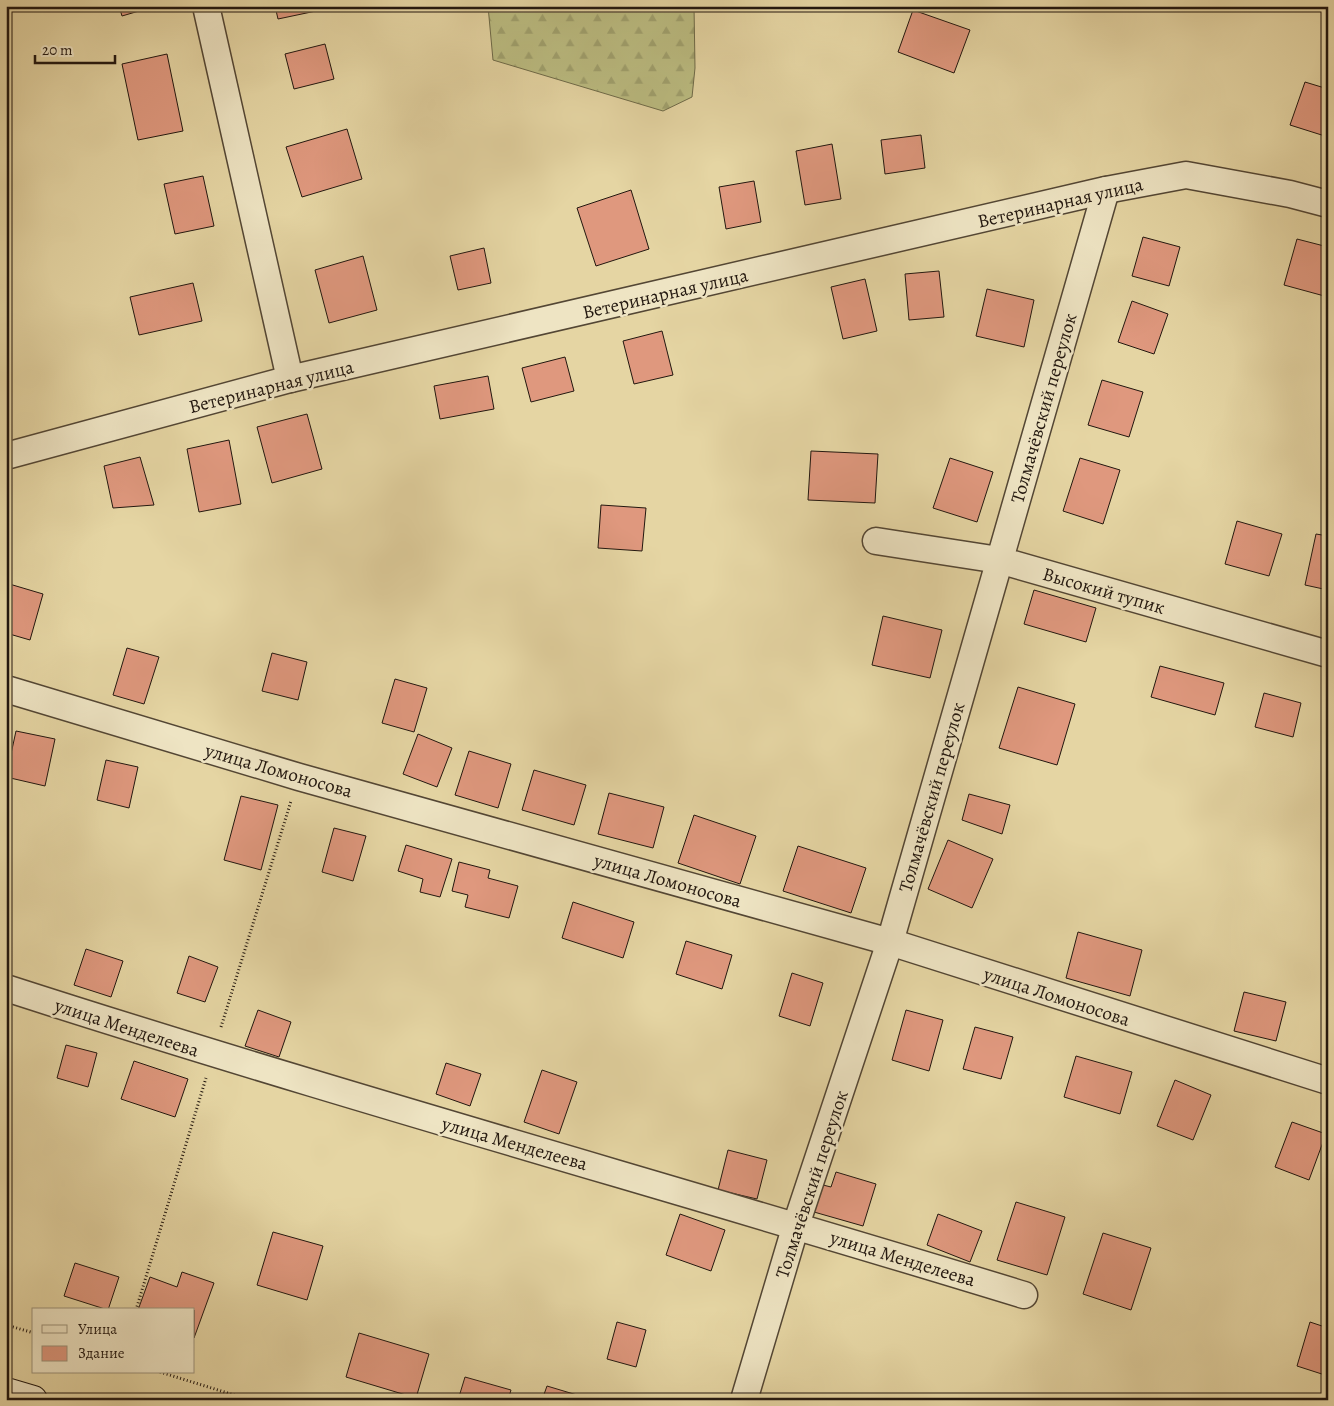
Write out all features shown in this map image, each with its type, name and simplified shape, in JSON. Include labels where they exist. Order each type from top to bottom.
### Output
[{"type":"main road","points":[[6,1392],[33,1400]]},
{"type":"street","points":[[206,6],[290,379]]},
{"type":"street","name":"Ветеринарная улица","points":[[6,456],[290,379],[1106,190],[1186,175],[1290,194],[1328,204]]},
{"type":"street","name":"Толмачёвский переулок","points":[[744,1400],[796,1225],[890,942],[1106,190]]},
{"type":"street","name":"Высокий тупик","points":[[876,541],[999,560],[1328,654]]},
{"type":"street","name":"улица Ломоносова","points":[[6,689],[299,777],[890,942],[1328,1081]]},
{"type":"street","name":"улица Менделеева","points":[[6,988],[213,1055],[796,1225],[1024,1295]]},
{"type":"path","points":[[6,1325],[32,1333]]},
{"type":"path","points":[[166,1374],[250,1400]]},
{"type":"green space","points":[[488,6],[694,6],[695,68],[692,97],[663,111],[493,60]]},
{"type":"building","points":[[119,6],[156,6],[122,16]]},
{"type":"building","points":[[275,6],[335,6],[335,7],[278,19]]},
{"type":"building","points":[[913,10],[970,30],[954,73],[898,52]]},
{"type":"building","points":[[325,44],[334,79],[294,89],[285,54]]},
{"type":"building","points":[[167,54],[183,131],[138,140],[122,64]]},
{"type":"building","points":[[1305,82],[1328,89],[1328,137],[1290,125]]},
{"type":"building","points":[[347,129],[362,179],[302,197],[286,147]]},
{"type":"building","points":[[921,135],[925,168],[885,174],[881,140]]},
{"type":"building","points":[[832,144],[841,199],[805,205],[796,151]]},
{"type":"building","points":[[203,176],[214,226],[175,234],[164,184]]},
{"type":"building","points":[[754,181],[761,222],[726,229],[719,187]]},
{"type":"building","points":[[631,190],[649,249],[596,266],[577,208]]},
{"type":"building","points":[[1143,237],[1180,247],[1169,286],[1132,276]]},
{"type":"building","points":[[1297,239],[1328,247],[1328,297],[1284,285]]},
{"type":"building","points":[[484,248],[491,283],[458,290],[450,256]]},
{"type":"building","points":[[363,256],[377,310],[329,323],[315,270]]},
{"type":"building","points":[[939,271],[944,317],[909,320],[905,274]]},
{"type":"building","points":[[865,279],[877,331],[843,339],[831,287]]},
{"type":"building","points":[[193,283],[202,321],[139,335],[130,297]]},
{"type":"building","points":[[987,289],[1034,300],[1024,347],[976,336]]},
{"type":"building","points":[[1132,301],[1168,314],[1154,354],[1118,342]]},
{"type":"building","points":[[662,331],[673,375],[634,384],[623,341]]},
{"type":"building","points":[[565,357],[574,391],[531,402],[522,368]]},
{"type":"building","points":[[6,376],[11,395],[6,396]]},
{"type":"building","points":[[488,376],[494,409],[440,419],[434,386]]},
{"type":"building","points":[[1102,380],[1143,392],[1129,437],[1088,425]]},
{"type":"building","points":[[307,414],[322,469],[272,483],[257,427]]},
{"type":"building","points":[[229,440],[241,504],[199,512],[187,449]]},
{"type":"building","points":[[811,451],[878,454],[875,503],[808,500]]},
{"type":"building","points":[[140,457],[154,505],[113,508],[104,466]]},
{"type":"building","points":[[950,458],[993,472],[977,522],[933,508]]},
{"type":"building","points":[[1080,458],[1120,470],[1103,524],[1063,511]]},
{"type":"building","points":[[601,505],[646,508],[642,551],[598,548]]},
{"type":"building","points":[[1237,521],[1282,534],[1269,576],[1225,564]]},
{"type":"building","points":[[1316,534],[1328,536],[1328,590],[1305,585]]},
{"type":"building","points":[[6,583],[43,594],[30,640],[6,633]]},
{"type":"building","points":[[1034,590],[1096,608],[1086,642],[1024,624]]},
{"type":"building","points":[[883,616],[942,630],[930,678],[872,665]]},
{"type":"building","points":[[127,648],[159,657],[144,704],[113,695]]},
{"type":"building","points":[[272,653],[307,662],[298,700],[262,691]]},
{"type":"building","points":[[1160,666],[1224,683],[1215,715],[1151,697]]},
{"type":"building","points":[[395,679],[427,688],[414,732],[382,723]]},
{"type":"building","points":[[1018,687],[1075,704],[1057,765],[999,748]]},
{"type":"building","points":[[1264,693],[1301,703],[1293,737],[1255,727]]},
{"type":"building","points":[[16,731],[55,739],[45,786],[6,777]]},
{"type":"building","points":[[418,734],[452,748],[437,787],[403,774]]},
{"type":"building","points":[[469,751],[511,764],[498,808],[455,795]]},
{"type":"building","points":[[106,760],[138,767],[129,808],[97,800]]},
{"type":"building","points":[[534,770],[586,785],[574,825],[522,810]]},
{"type":"building","points":[[609,793],[664,807],[653,848],[598,834]]},
{"type":"building","points":[[969,794],[1010,805],[1002,834],[962,820]]},
{"type":"building","points":[[241,796],[278,805],[261,870],[224,860]]},
{"type":"building","points":[[694,815],[756,836],[740,884],[678,863]]},
{"type":"building","points":[[334,828],[366,836],[353,881],[322,872]]},
{"type":"building","points":[[948,840],[993,859],[972,908],[928,889]]},
{"type":"building","points":[[406,845],[452,859],[440,897],[420,892],[423,879],[398,871]]},
{"type":"building","points":[[798,846],[866,868],[851,913],[783,891]]},
{"type":"building","points":[[459,862],[490,870],[488,878],[518,886],[509,918],[465,907],[468,895],[452,891]]},
{"type":"building","points":[[573,902],[634,922],[623,958],[562,938]]},
{"type":"building","points":[[1078,932],[1142,950],[1130,996],[1066,978]]},
{"type":"building","points":[[686,941],[732,955],[722,989],[676,974]]},
{"type":"building","points":[[86,949],[123,961],[111,997],[74,985]]},
{"type":"building","points":[[189,956],[218,967],[205,1002],[177,993]]},
{"type":"building","points":[[792,973],[823,983],[810,1026],[779,1016]]},
{"type":"building","points":[[1244,992],[1286,1002],[1276,1041],[1234,1031]]},
{"type":"building","points":[[258,1010],[291,1022],[279,1057],[245,1046]]},
{"type":"building","points":[[906,1010],[943,1020],[929,1071],[892,1060]]},
{"type":"building","points":[[975,1027],[1013,1037],[1001,1079],[963,1069]]},
{"type":"building","points":[[66,1045],[97,1053],[88,1087],[57,1078]]},
{"type":"building","points":[[1076,1056],[1132,1072],[1120,1114],[1064,1097]]},
{"type":"building","points":[[134,1061],[188,1079],[175,1117],[121,1099]]},
{"type":"building","points":[[446,1063],[481,1074],[470,1106],[436,1094]]},
{"type":"building","points":[[542,1070],[577,1082],[559,1134],[524,1122]]},
{"type":"building","points":[[1175,1080],[1211,1095],[1193,1140],[1157,1126]]},
{"type":"building","points":[[1292,1122],[1326,1134],[1309,1180],[1275,1167]]},
{"type":"building","points":[[728,1150],[767,1160],[757,1199],[718,1190]]},
{"type":"building","points":[[836,1172],[876,1184],[863,1226],[807,1210],[815,1183],[831,1187]]},
{"type":"building","points":[[1016,1202],[1065,1217],[1047,1275],[997,1260]]},
{"type":"building","points":[[680,1214],[725,1230],[711,1271],[666,1255]]},
{"type":"building","points":[[938,1214],[982,1231],[970,1262],[927,1245]]},
{"type":"building","points":[[273,1232],[323,1246],[307,1300],[257,1285]]},
{"type":"building","points":[[1103,1233],[1151,1248],[1131,1310],[1083,1294]]},
{"type":"building","points":[[75,1263],[119,1277],[109,1308],[102,1308],[64,1296]]},
{"type":"building","points":[[182,1272],[214,1283],[195,1335],[195,1308],[139,1308],[150,1277],[177,1287]]},
{"type":"building","points":[[617,1322],[646,1330],[636,1367],[607,1359]]},
{"type":"building","points":[[1310,1322],[1328,1328],[1328,1376],[1297,1366]]},
{"type":"building","points":[[359,1333],[429,1354],[416,1398],[346,1377]]},
{"type":"building","points":[[465,1377],[511,1390],[508,1400],[458,1400]]},
{"type":"building","points":[[547,1386],[577,1395],[575,1400],[542,1400]]}]
